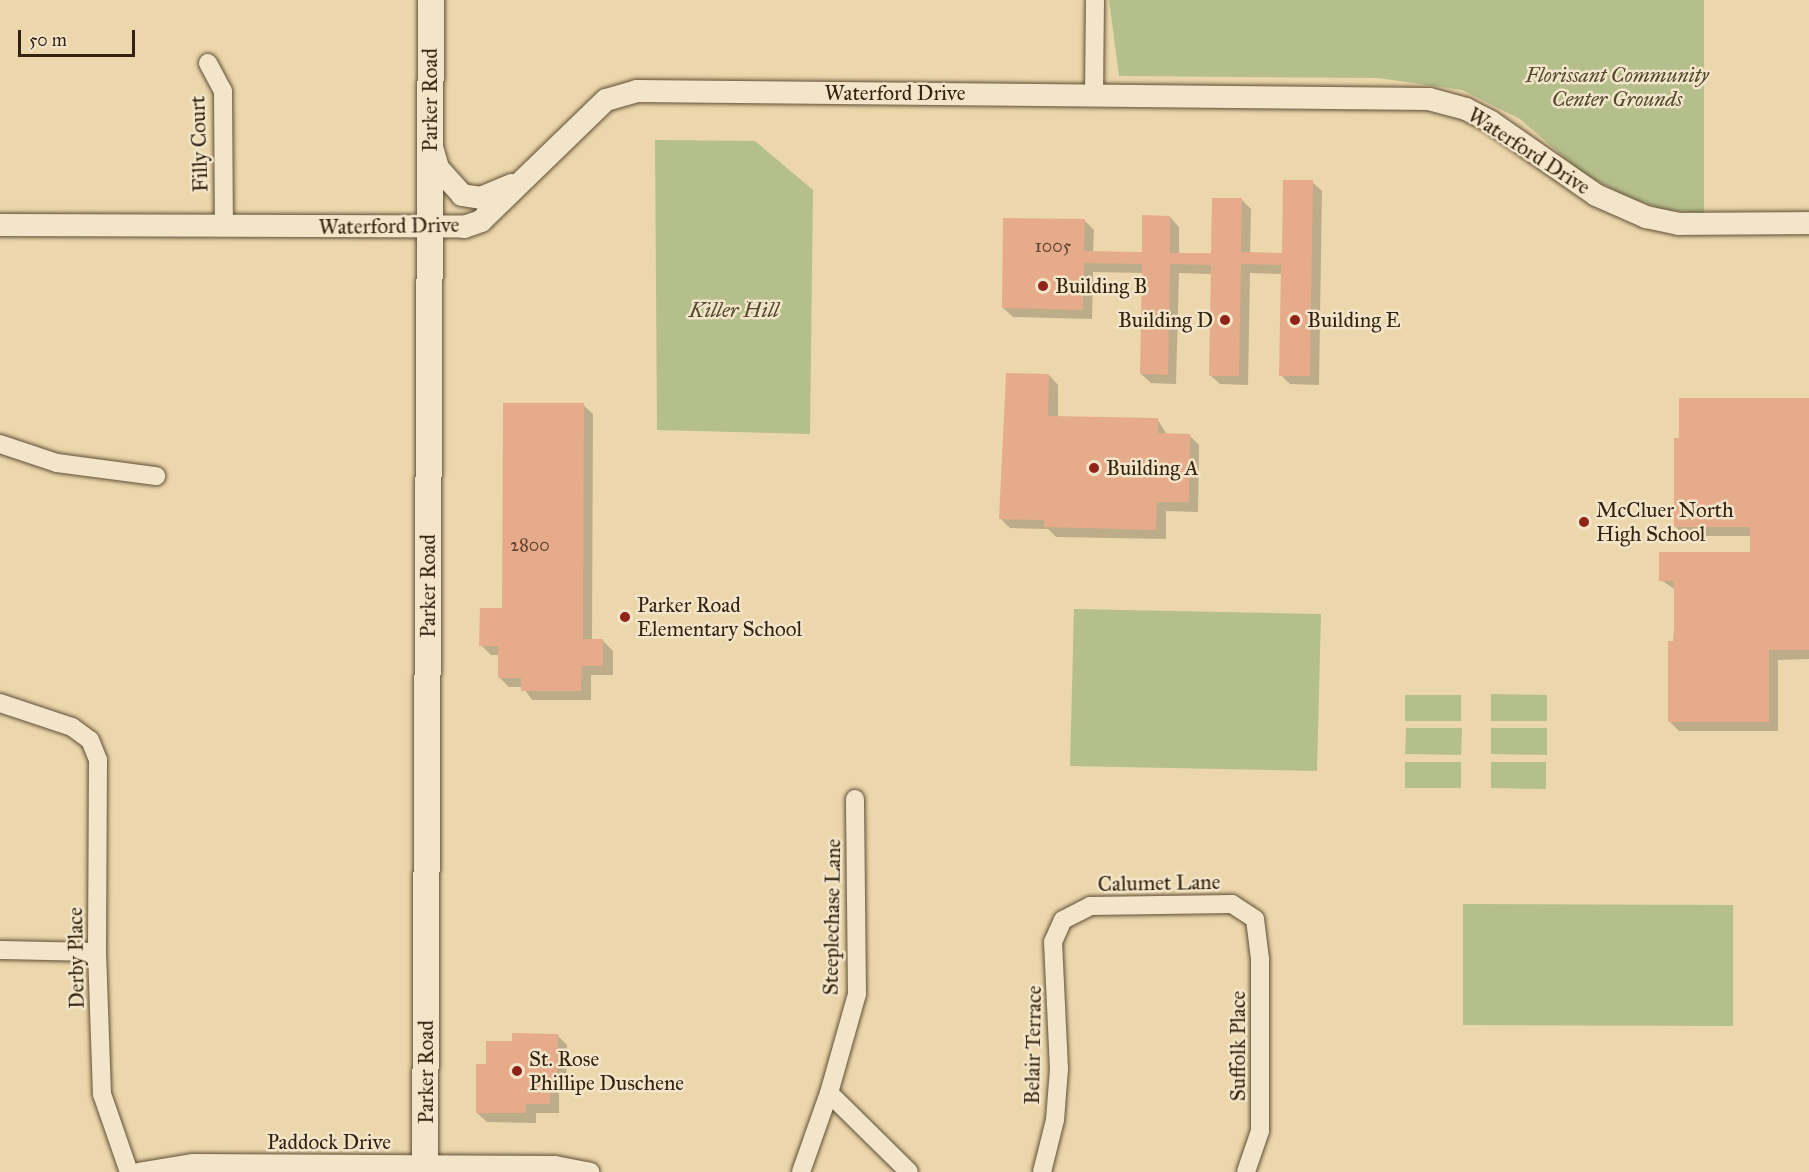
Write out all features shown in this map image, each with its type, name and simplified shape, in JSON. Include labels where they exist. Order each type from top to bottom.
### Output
[{"type":"main road","name":"Parker Road","points":[[425,1168],[431,0]]},
{"type":"street","points":[[1094,95],[1095,0]]},
{"type":"street","name":"Filly Court","points":[[208,63],[223,91],[224,227]]},
{"type":"street","name":"Waterford Drive","points":[[0,225],[430,229],[481,221],[606,100],[629,92],[1429,99],[1466,109],[1491,122],[1596,195],[1646,217],[1679,224],[1809,223]]},
{"type":"street","points":[[430,142],[438,168],[462,195],[481,198],[521,181]]},
{"type":"street","points":[[0,444],[57,463],[156,476]]},
{"type":"street","name":"Derby Place","points":[[0,703],[72,727],[90,740],[98,760],[97,952],[102,1094],[129,1172]]},
{"type":"street","name":"Steeplechase Lane","points":[[801,1172],[829,1093],[856,993],[855,799]]},
{"type":"street","name":"Calumet Lane","points":[[1063,920],[1090,906],[1209,904],[1232,904],[1255,918]]},
{"type":"street","name":"Suffolk Place","points":[[1246,1172],[1260,1131],[1260,959],[1255,918]]},
{"type":"street","name":"Belair Terrace","points":[[1042,1172],[1055,1120],[1059,1069],[1053,942],[1063,920]]},
{"type":"street","points":[[0,950],[97,952]]},
{"type":"street","points":[[829,1093],[909,1172]]},
{"type":"street","name":"Paddock Drive","points":[[138,1172],[193,1163],[425,1168],[555,1165],[591,1172]]},
{"type":"green space","name":"Florissant Community Center Grounds","points":[[1109,0],[1704,0],[1704,214],[1662,209],[1628,197],[1583,174],[1520,119],[1462,90],[1378,78],[1119,76]]},
{"type":"green space","name":"Killer Hill","points":[[655,140],[755,141],[813,190],[810,434],[657,430]]},
{"type":"green space","points":[[1074,609],[1321,614],[1317,771],[1070,766]]},
{"type":"green space","points":[[1491,694],[1547,695],[1547,721],[1491,721]]},
{"type":"green space","points":[[1405,695],[1461,695],[1461,721],[1405,721]]},
{"type":"green space","points":[[1406,728],[1462,728],[1461,755],[1405,754]]},
{"type":"green space","points":[[1491,728],[1547,728],[1547,755],[1491,754]]},
{"type":"green space","points":[[1405,762],[1461,762],[1461,788],[1405,788]]},
{"type":"green space","points":[[1491,762],[1546,762],[1546,789],[1491,788]]},
{"type":"green space","points":[[1463,904],[1733,905],[1733,1026],[1463,1025]]},
{"type":"building","points":[[1283,180],[1313,180],[1310,376],[1279,376],[1281,265],[1241,264],[1239,376],[1209,376],[1211,265],[1170,264],[1168,375],[1140,374],[1142,264],[1084,263],[1083,310],[1002,308],[1003,218],[1085,219],[1084,251],[1142,252],[1142,215],[1170,216],[1170,253],[1211,253],[1212,198],[1242,198],[1241,252],[1282,253]]},
{"type":"building","name":"Building A","points":[[1006,373],[1049,374],[1048,416],[1158,418],[1158,433],[1190,434],[1189,502],[1157,502],[1156,530],[1044,527],[1044,520],[999,519]]},
{"type":"building","name":"McCluer North High School","points":[[1679,398],[1809,398],[1809,650],[1769,650],[1769,722],[1668,722],[1668,641],[1674,641],[1674,581],[1659,581],[1659,552],[1750,552],[1750,527],[1674,527],[1674,438],[1679,438]]},
{"type":"building","name":"Parker Road Elementary School","points":[[503,403],[584,403],[583,639],[603,639],[603,666],[582,666],[581,691],[521,691],[521,678],[498,678],[498,646],[479,646],[480,608],[502,608]]},
{"type":"building","name":"St. Rose Phillipe Duschene","points":[[512,1033],[558,1034],[557,1078],[550,1078],[550,1104],[526,1104],[526,1113],[476,1113],[476,1064],[486,1064],[486,1041],[512,1041]]},
{"type":"place","name":"Building B","points":[[1043,286]]},
{"type":"place","name":"Building D","points":[[1225,320]]},
{"type":"place","name":"Building E","points":[[1295,320]]},
{"type":"place","name":"Building A","points":[[1094,468]]},
{"type":"place","name":"McCluer North High School","points":[[1584,522]]},
{"type":"place","name":"Parker Road Elementary School","points":[[625,617]]},
{"type":"place","name":"St. Rose Phillipe Duschene","points":[[517,1071]]}]
